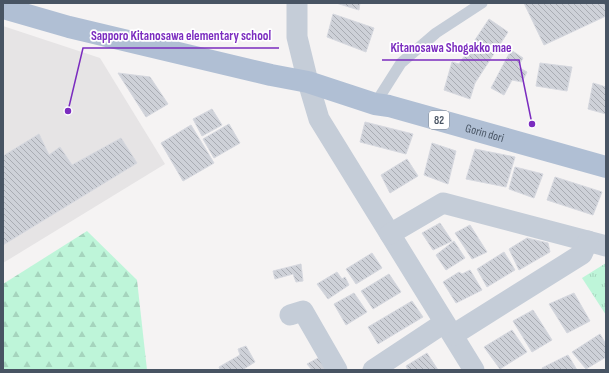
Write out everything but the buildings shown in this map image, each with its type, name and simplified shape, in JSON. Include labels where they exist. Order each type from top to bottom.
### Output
[{"type":"main road","name":"Gorin dori","points":[[3,8],[68,27],[271,75],[308,82],[375,104],[388,106],[606,167]]},
{"type":"street","points":[[296,3],[298,38],[308,82],[319,120],[474,370]]},
{"type":"street","points":[[390,234],[443,203],[597,244]]},
{"type":"street","points":[[373,370],[449,329],[582,254],[597,244]]},
{"type":"street","points":[[290,315],[303,311],[337,370]]},
{"type":"lane","points":[[375,104],[401,63],[436,33],[482,3]]},
{"type":"shaded area","points":[[3,26],[100,58],[165,164],[3,263]]},
{"type":"green space","points":[[87,231],[137,280],[147,370],[3,370],[3,284]]},
{"type":"green space","points":[[606,263],[606,315],[582,278]]},
{"type":"place","name":"Sapporo Kitanosawa elementary school","points":[[68,111]]},
{"type":"place","name":"Kitanosawa Shogakko mae","points":[[532,124]]}]
